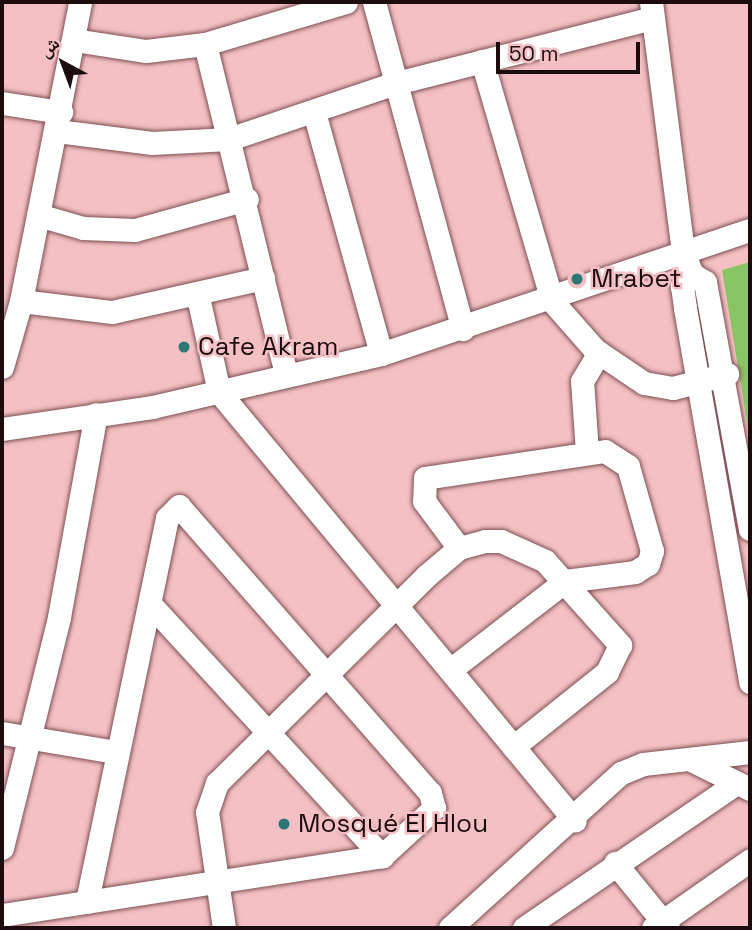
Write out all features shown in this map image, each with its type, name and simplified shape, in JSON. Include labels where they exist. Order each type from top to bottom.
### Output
[{"type":"street","points":[[2,367],[21,301],[59,122],[80,2]]},
{"type":"street","points":[[74,40],[146,51],[205,44],[346,2]]},
{"type":"street","points":[[374,2],[392,85],[463,329]]},
{"type":"street","points":[[2,103],[59,122],[152,143],[229,139],[392,85],[652,10],[683,251],[692,274],[705,282],[727,374],[750,529]]},
{"type":"street","points":[[205,44],[247,199],[286,375]]},
{"type":"street","points":[[482,61],[552,301],[598,353],[660,388],[727,374]]},
{"type":"street","points":[[314,112],[381,354]]},
{"type":"street","points":[[38,215],[83,228],[135,230],[247,199]]},
{"type":"street","points":[[2,429],[219,393],[381,354],[552,301],[683,251],[750,230]]},
{"type":"street","points":[[692,274],[682,286],[750,682]]},
{"type":"street","points":[[21,301],[112,312],[198,297],[263,278]]},
{"type":"street","points":[[198,297],[219,393],[393,608],[450,670],[575,821]]},
{"type":"street","points":[[587,452],[582,382],[598,353]]},
{"type":"street","points":[[2,848],[70,565],[96,414]]},
{"type":"street","points":[[450,670],[565,581],[635,572],[651,558],[649,526],[628,466],[614,454],[587,452],[425,478],[424,502],[459,548]]},
{"type":"street","points":[[2,915],[87,902],[217,882],[382,856],[430,815],[434,801],[328,673],[181,507],[167,518],[116,752],[87,902]]},
{"type":"street","points":[[224,928],[207,803],[217,783],[267,729],[459,548],[501,541],[531,552],[565,581],[617,638],[618,659],[513,747]]},
{"type":"street","points":[[149,604],[382,856]]},
{"type":"street","points":[[2,733],[116,752]]},
{"type":"street","points":[[450,928],[575,821],[621,773],[750,752]]},
{"type":"street","points":[[691,760],[742,787]]},
{"type":"street","points":[[524,928],[615,863],[742,787]]},
{"type":"street","points":[[615,863],[661,926],[750,860]]},
{"type":"green space","points":[[750,262],[750,440],[722,270]]},
{"type":"place","name":"Mrabet","points":[[577,279]]},
{"type":"place","name":"Cafe Akram","points":[[184,347]]},
{"type":"place","name":"Mosqué El Hlou","points":[[284,824]]}]
